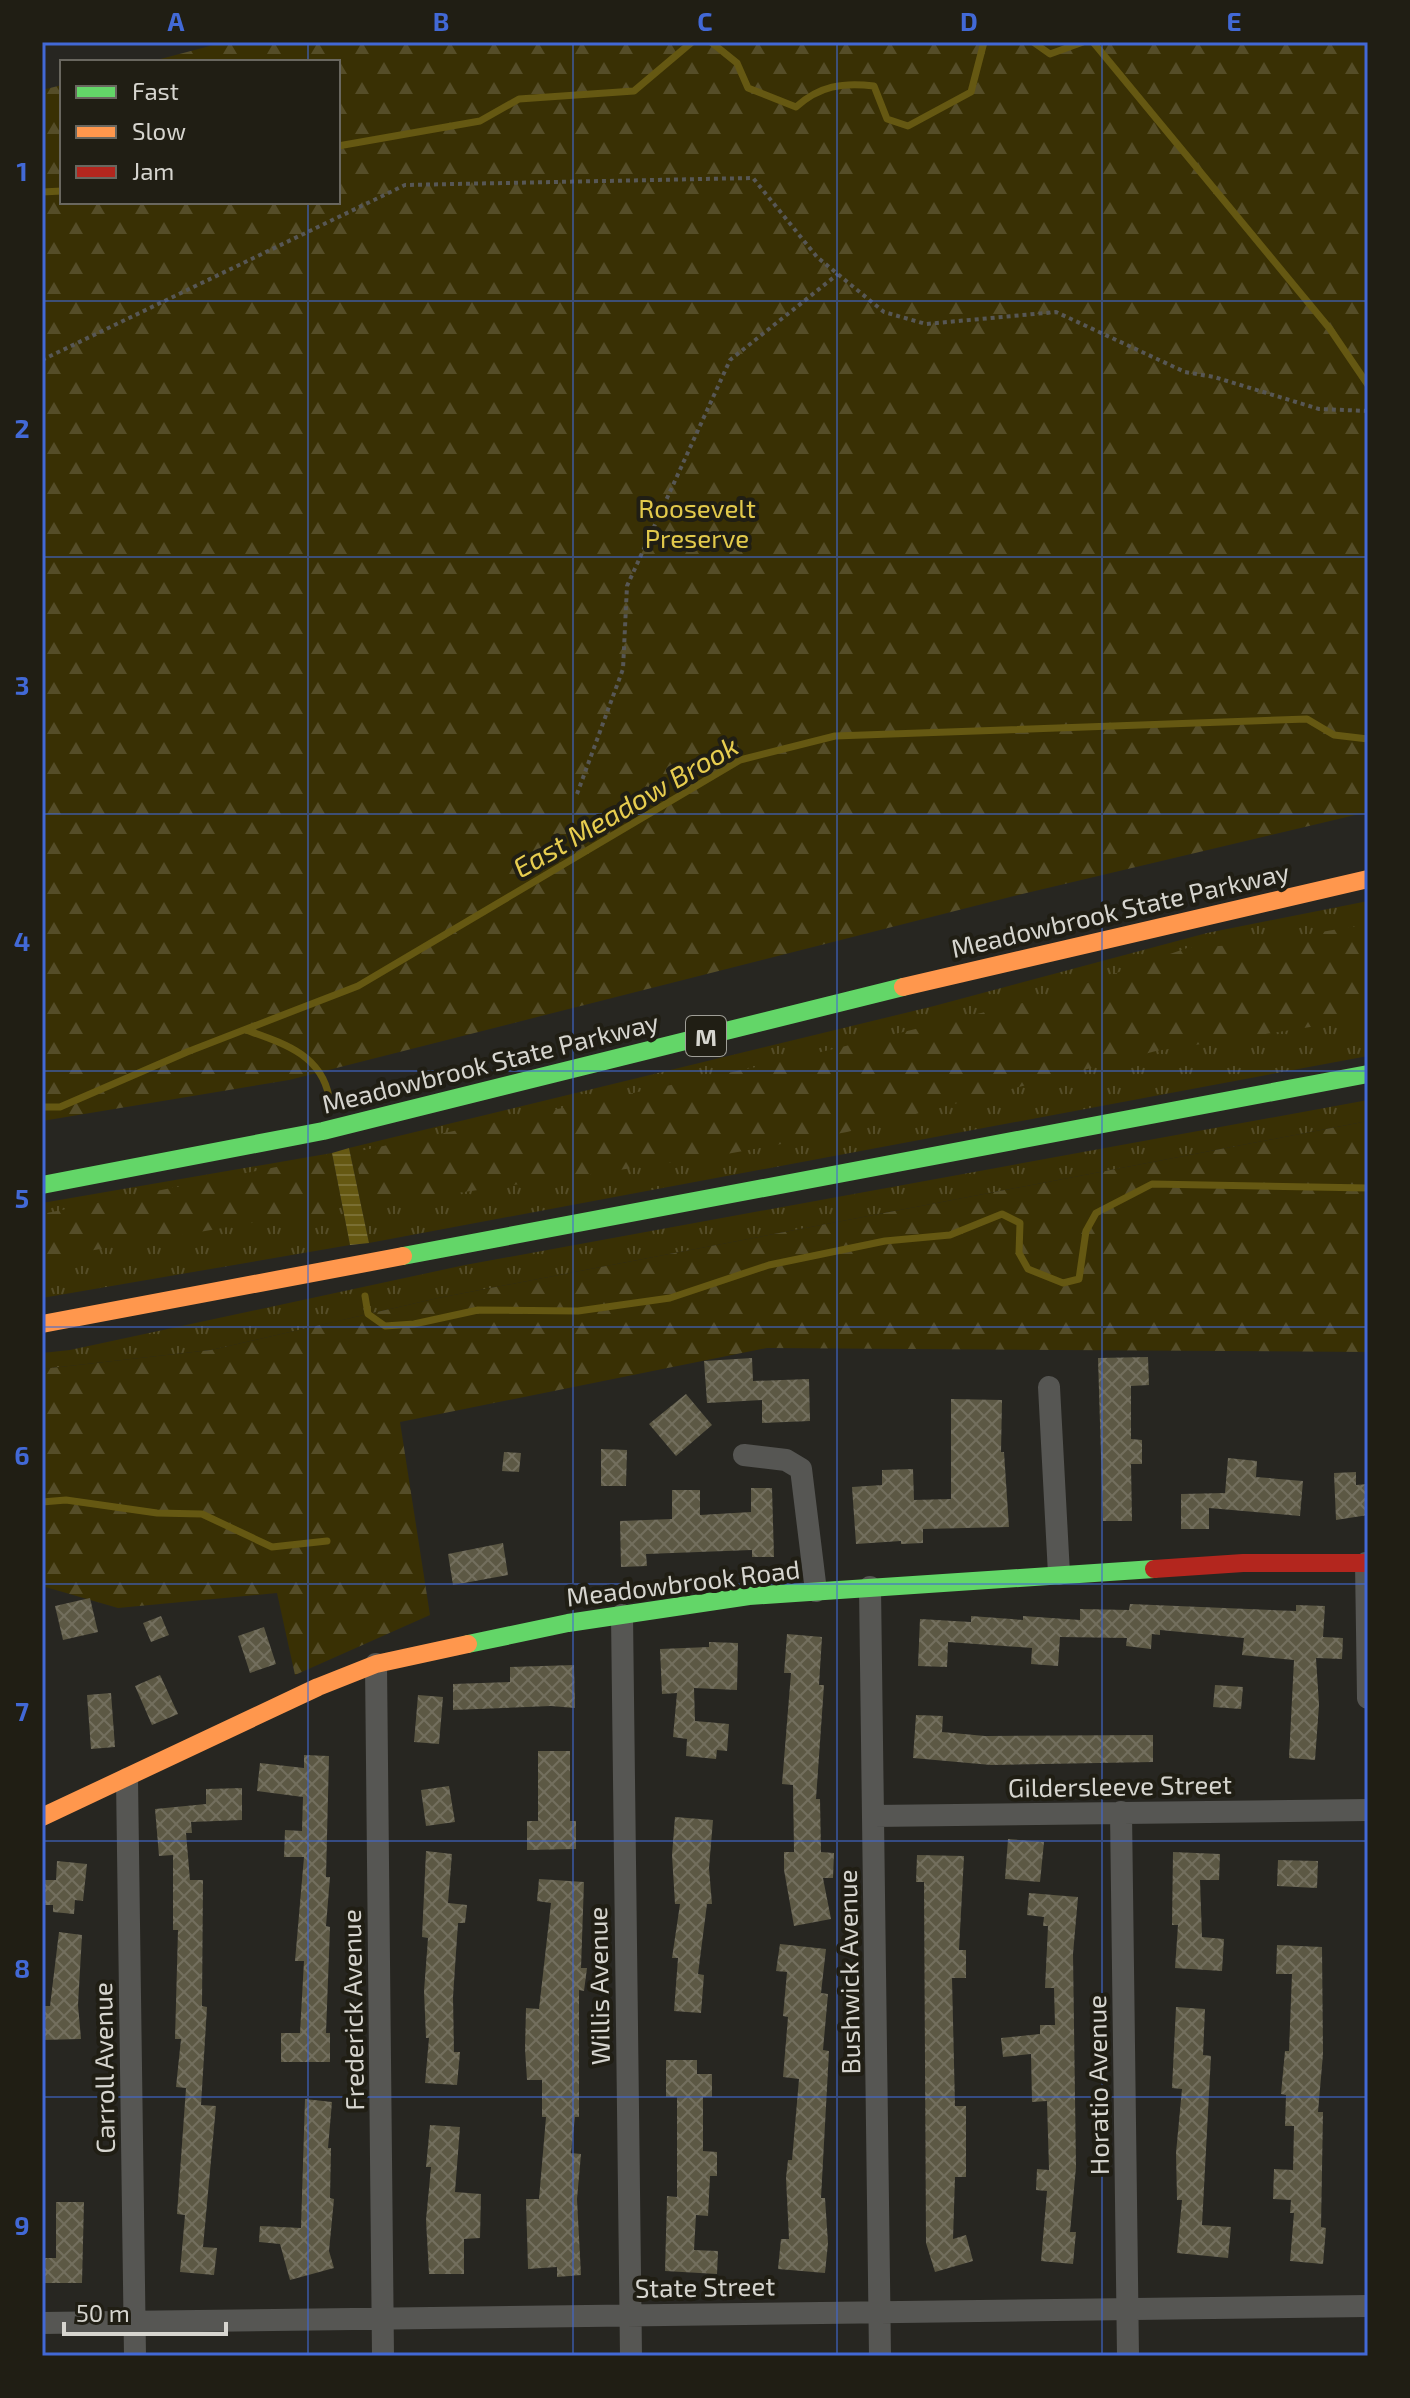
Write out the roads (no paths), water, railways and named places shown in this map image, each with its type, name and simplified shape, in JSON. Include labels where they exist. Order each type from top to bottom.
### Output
[{"type":"main road","name":"Meadowbrook State Parkway","points":[[42,1185],[323,1131],[1025,956],[1368,879]]},
{"type":"main road","points":[[42,1324],[1368,1074]]},
{"type":"main road","name":"Meadowbrook Road","points":[[42,1817],[318,1687],[376,1664],[622,1615],[680,1604],[870,1587],[1243,1563],[1367,1563]]},
{"type":"street","points":[[1049,1387],[1059,1574]]},
{"type":"street","points":[[744,1455],[786,1460],[801,1469],[816,1591]]},
{"type":"street","points":[[1367,1563],[1368,1698]]},
{"type":"street","name":"Bushwick Avenue","points":[[870,1587],[880,2356]]},
{"type":"street","name":"Willis Avenue","points":[[622,1615],[631,2356]]},
{"type":"street","name":"Frederick Avenue","points":[[376,1664],[383,2356]]},
{"type":"street","name":"Carroll Avenue","points":[[127,1779],[135,2356]]},
{"type":"street","name":"Gildersleeve Street","points":[[874,1816],[1368,1810]]},
{"type":"street","name":"Horatio Avenue","points":[[1121,1812],[1128,2356]]},
{"type":"street","name":"State Street","points":[[42,2323],[1368,2306]]},
{"type":"waterway","points":[[340,146],[480,121],[519,99],[634,91],[692,42]]},
{"type":"waterway","points":[[711,42],[737,63],[748,88],[796,107],[814,94],[832,87],[874,86],[887,119],[908,126],[971,92],[984,42]]},
{"type":"waterway","points":[[1033,42],[1050,54],[1083,42]]},
{"type":"waterway","points":[[1093,42],[1330,329],[1368,385]]},
{"type":"waterway","points":[[42,192],[60,191]]},
{"type":"waterway","name":"East Meadow Brook","points":[[42,1107],[60,1107],[187,1052],[358,986],[740,760],[835,736],[1307,719],[1334,735],[1368,739]]},
{"type":"waterway","points":[[246,1030],[286,1046],[309,1060],[325,1082],[329,1097]]},
{"type":"waterway","points":[[365,1296],[368,1314],[385,1326],[414,1324],[478,1310],[578,1311],[670,1298],[769,1265],[885,1241],[950,1235],[1002,1214],[1020,1223],[1019,1253],[1028,1269],[1063,1283],[1079,1279],[1086,1231],[1096,1213],[1152,1184],[1368,1188]]},
{"type":"waterway","points":[[42,1502],[66,1500],[157,1513],[202,1514],[272,1547],[327,1541]]},
{"type":"park label","name":"Roosevelt Preserve","points":[[697,522]]}]
